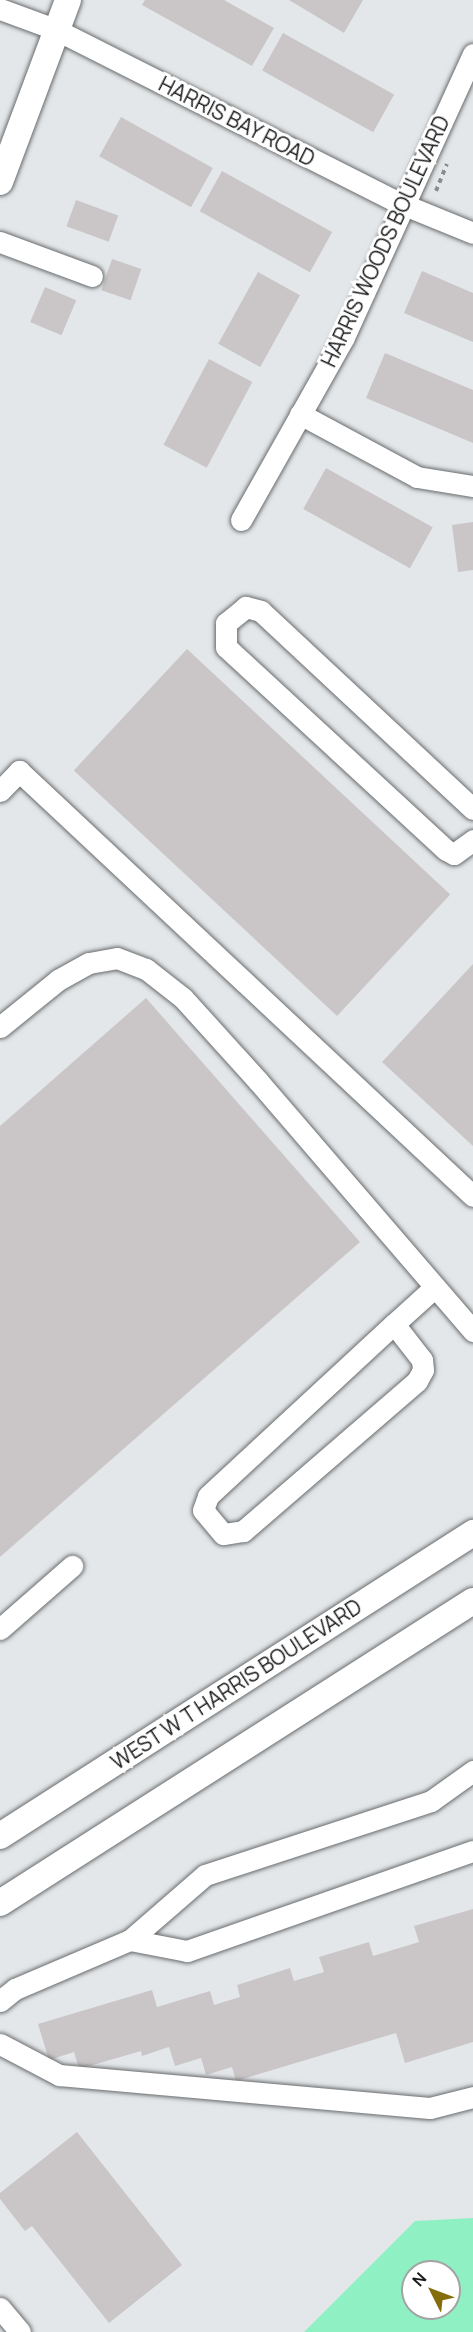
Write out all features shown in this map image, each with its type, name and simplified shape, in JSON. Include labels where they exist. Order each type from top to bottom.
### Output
[{"type":"main road","points":[[0,182],[68,0]]},
{"type":"main road","name":"WEST W T HARRIS BOULEVARD","points":[[0,1836],[473,1533]]},
{"type":"main road","points":[[0,1903],[473,1601]]},
{"type":"street","name":"HARRIS BAY ROAD","points":[[0,9],[57,30],[402,204],[473,233]]},
{"type":"street","name":"HARRIS WOODS BOULEVARD","points":[[241,520],[344,337],[402,204],[473,54]]},
{"type":"street","points":[[0,242],[92,276]]},
{"type":"street","points":[[300,414],[417,477],[473,486]]},
{"type":"street","points":[[473,809],[261,611],[246,607],[226,623],[226,647],[446,850],[454,854],[473,840]]},
{"type":"street","points":[[0,791],[19,771],[473,1196]]},
{"type":"street","points":[[0,1027],[58,980],[89,963],[117,958],[146,969],[183,998],[258,1081],[473,1331]]},
{"type":"street","points":[[394,1324],[422,1360],[423,1370],[417,1381],[243,1531],[223,1534],[203,1510],[208,1496],[394,1324],[435,1287]]},
{"type":"street","points":[[0,1629],[72,1566]]},
{"type":"street","points":[[0,2001],[15,1989],[129,1940],[205,1875],[431,1801],[473,1771]]},
{"type":"street","points":[[129,1940],[187,1951],[473,1851]]},
{"type":"street","points":[[0,2043],[59,2075],[430,2108],[473,2097]]},
{"type":"green space","points":[[473,2218],[473,2332],[304,2332],[415,2221]]},
{"type":"building","points":[[145,0],[224,0],[274,28],[252,66],[142,5]]},
{"type":"building","points":[[289,0],[363,0],[344,33]]},
{"type":"building","points":[[283,33],[394,95],[373,132],[262,71]]},
{"type":"building","points":[[121,117],[213,168],[191,207],[99,156]]},
{"type":"building","points":[[222,171],[332,232],[310,272],[200,211]]},
{"type":"building","points":[[76,200],[118,215],[109,242],[66,226]]},
{"type":"building","points":[[112,259],[141,269],[131,300],[101,290]]},
{"type":"building","points":[[422,271],[473,293],[473,342],[404,313]]},
{"type":"building","points":[[258,272],[300,295],[260,367],[218,344]]},
{"type":"building","points":[[45,287],[76,300],[61,335],[30,322]]},
{"type":"building","points":[[385,353],[473,390],[473,443],[366,398]]},
{"type":"building","points":[[209,359],[252,382],[207,468],[163,445]]},
{"type":"building","points":[[326,468],[433,527],[410,568],[303,509]]},
{"type":"building","points":[[473,522],[473,570],[458,572],[452,525]]},
{"type":"building","points":[[187,649],[450,895],[337,1016],[74,770]]},
{"type":"building","points":[[473,964],[473,1146],[382,1062]]},
{"type":"building","points":[[146,998],[360,1242],[0,1557],[0,1126]]},
{"type":"building","points":[[473,1909],[473,2042],[405,2063],[396,2033],[236,2081],[232,2067],[206,2075],[201,2058],[175,2066],[169,2047],[142,2056],[141,2051],[79,2069],[74,2052],[49,2060],[38,2024],[152,1990],[157,2007],[210,1991],[214,2005],[240,1997],[237,1985],[290,1968],[294,1981],[324,1972],[319,1957],[369,1942],[373,1956],[419,1942],[414,1926]]},
{"type":"building","points":[[77,2132],[182,2265],[109,2323],[32,2226],[25,2231],[0,2199],[0,2193]]}]
